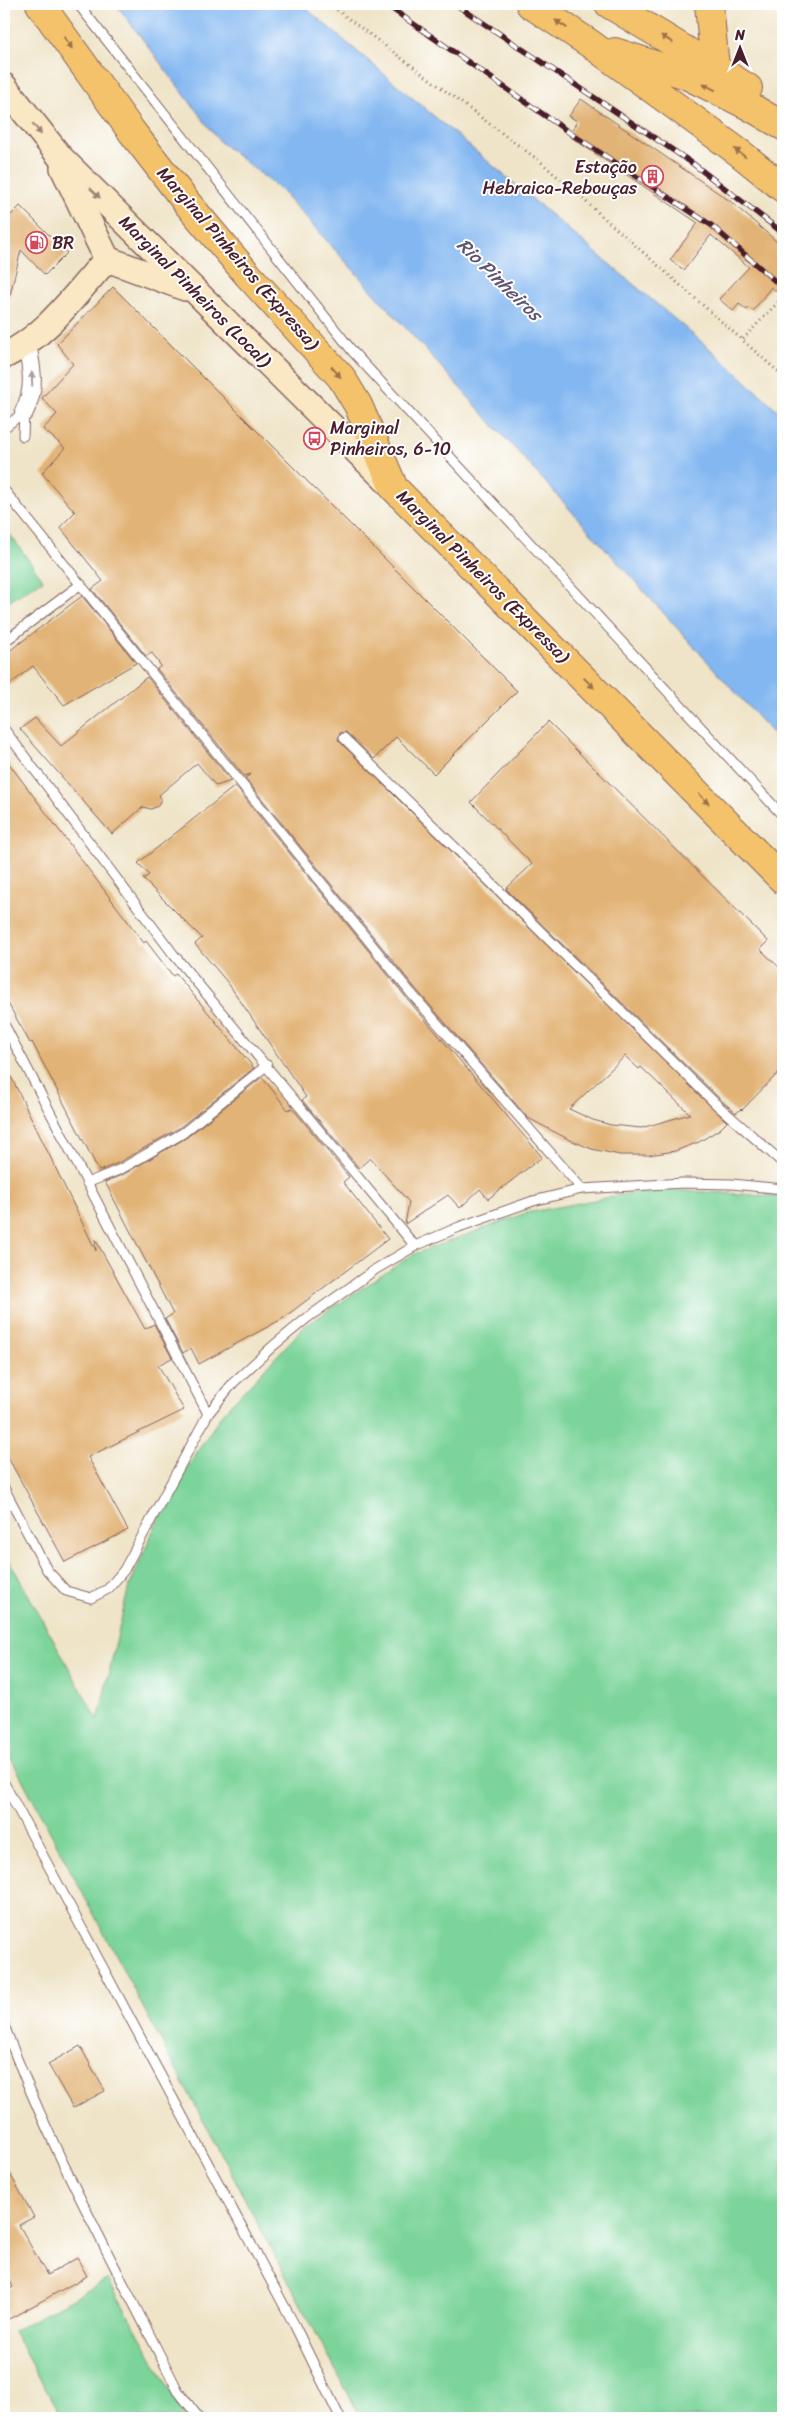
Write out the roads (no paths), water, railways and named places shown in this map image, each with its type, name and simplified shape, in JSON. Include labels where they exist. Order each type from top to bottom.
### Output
[{"type":"highway","name":"Marginal Pinheiros (Expressa)","points":[[40,4],[132,132],[187,202],[248,275],[341,377],[358,404],[394,488],[783,880]]},
{"type":"highway","points":[[530,4],[592,45],[734,149],[783,188]]},
{"type":"highway","points":[[609,4],[783,110]]},
{"type":"highway","points":[[709,4],[715,68]]},
{"type":"highway","points":[[592,45],[686,75],[749,106],[783,126]]},
{"type":"main road","name":"Marginal Pinheiros (Local)","points":[[7,94],[60,158],[394,488]]},
{"type":"main road","points":[[60,158],[66,176],[107,259],[195,292]]},
{"type":"main road","points":[[4,356],[27,345],[70,303],[107,259]]},
{"type":"street","points":[[24,412],[31,399],[32,387],[32,366],[27,345]]},
{"type":"lane","points":[[78,4],[353,352],[783,816]]},
{"type":"lane","points":[[4,428],[24,412]]},
{"type":"lane","points":[[23,436],[24,412]]},
{"type":"lane","points":[[4,490],[410,992],[582,1189]]},
{"type":"lane","points":[[4,642],[80,584]]},
{"type":"lane","points":[[4,729],[174,955],[415,1246]]},
{"type":"lane","points":[[344,738],[717,1105],[783,1163]]},
{"type":"lane","points":[[4,1024],[208,1414]]},
{"type":"lane","points":[[87,1183],[122,1168],[183,1133],[267,1065]]},
{"type":"lane","points":[[4,1488],[47,1570],[66,1591],[90,1598],[108,1589],[124,1570],[208,1414],[233,1384],[287,1334],[376,1269],[415,1246],[459,1226],[533,1201],[582,1189],[683,1183],[732,1184],[783,1189]]},
{"type":"lane","points":[[4,1783],[295,2326],[340,2418]]},
{"type":"lane","points":[[4,2025],[23,2077],[72,2184],[178,2391],[199,2418]]},
{"type":"water","name":"Rio Pinheiros","points":[[116,4],[301,4],[716,354],[783,415],[783,745],[280,189],[220,142]]},
{"type":"railway","points":[[385,4],[570,133],[711,225],[783,288]]},
{"type":"railway","points":[[455,4],[692,163],[783,233]]},
{"type":"place","name":"Estação Hebraica-Rebouças","points":[[653,177]]},
{"type":"place","name":"BR","points":[[36,243]]},
{"type":"place","name":"Marginal Pinheiros, 6-10","points":[[314,438]]}]
